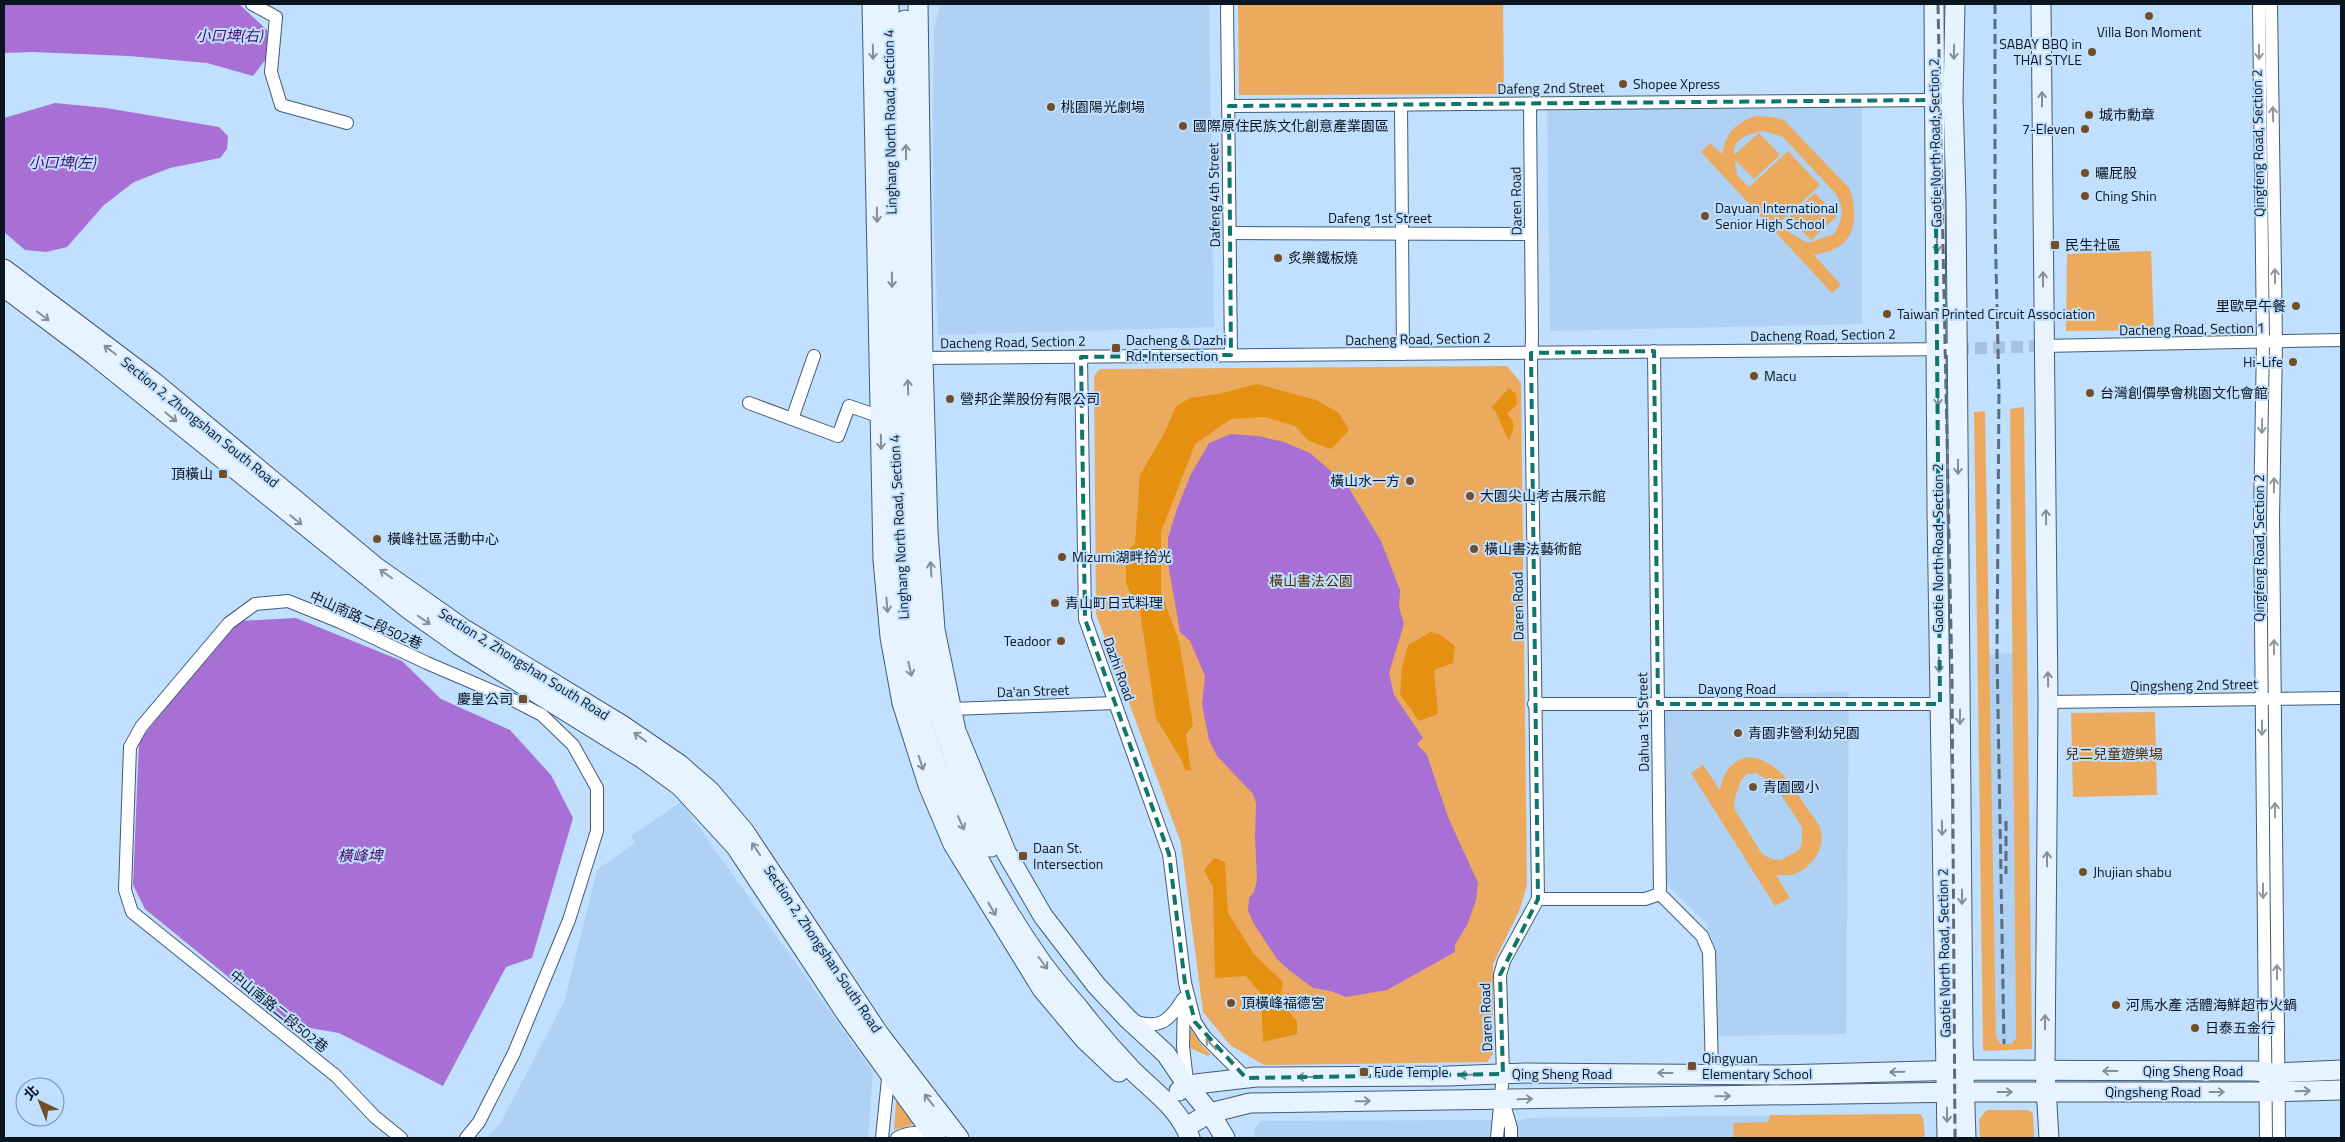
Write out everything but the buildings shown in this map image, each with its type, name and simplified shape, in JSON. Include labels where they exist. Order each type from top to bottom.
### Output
[{"type":"street","points":[[252,4],[276,17],[271,72],[281,105],[346,123]]},
{"type":"street","name":"Linghang North Road, Section 4","points":[[872,4],[901,358],[917,606],[927,668],[939,712],[963,786],[1016,895],[1044,937],[1095,1002],[1158,1065],[1187,1085]]},
{"type":"street","name":"Linghang North Road, Section 4","points":[[889,4],[901,358],[928,532],[935,630],[956,731],[1006,852],[1043,916],[1096,985],[1128,1019],[1166,1054],[1187,1085],[1210,1113],[1225,1138]]},
{"type":"street","name":"Linghang North Road, Section 4","points":[[905,4],[898,560],[906,650],[922,720],[944,782],[965,831],[1007,907],[1040,961],[1094,1028],[1132,1070],[1166,1100]]},
{"type":"street","name":"Linghang North Road, Section 4","points":[[918,4],[901,358],[881,418],[883,560],[890,637],[902,703],[928,785],[952,844],[1042,989],[1084,1039],[1135,1087],[1166,1100]]},
{"type":"street","name":"Dafeng 4th Street","points":[[1228,4],[1231,356]]},
{"type":"street","name":"Gaotie North Road, Section 2","points":[[1934,4],[1940,704],[1955,1071]]},
{"type":"street","name":"Gaotie North Road, Section 2","points":[[1955,4],[1953,98],[1957,348],[1955,1092]]},
{"type":"street","points":[[2041,4],[2048,702],[2045,1070],[2049,1138]]},
{"type":"street","name":"Qingfeng Road, Section 2","points":[[2259,4],[2263,342],[2260,519],[2268,699]]},
{"type":"street","name":"Qingfeng Road, Section 2","points":[[2271,4],[2276,342],[2268,699],[2271,1082]]},
{"type":"street","name":"Dafeng 2nd Street","points":[[1228,106],[1935,100]]},
{"type":"street","name":"Daren Road","points":[[1502,1099],[1500,974],[1504,961],[1538,899],[1534,704],[1530,104]]},
{"type":"street","points":[[1401,105],[1403,354]]},
{"type":"street","name":"Dafeng 1st Street","points":[[1230,233],[1531,234]]},
{"type":"street","name":"Section 2, Zhongshan South Road","points":[[4,270],[136,378],[411,611],[459,645],[643,759],[680,786],[718,826],[741,854],[847,1015],[935,1138]]},
{"type":"street","name":"Section 2, Zhongshan South Road","points":[[4,287],[136,378],[376,567],[464,629],[622,725],[679,764],[710,791],[744,830],[891,1049],[960,1138]]},
{"type":"street","name":"Dacheng Road, Section 1","points":[[2043,346],[2341,340]]},
{"type":"street","name":"Dacheng Road, Section 2","points":[[901,358],[1957,348]]},
{"type":"street","name":"Dahua 1st Street","points":[[1654,351],[1660,894]]},
{"type":"street","points":[[792,419],[814,356]]},
{"type":"street","name":"Dazhi Road","points":[[1081,357],[1085,619],[1169,854],[1185,983],[1198,1027],[1223,1057],[1246,1078]]},
{"type":"street","points":[[750,403],[838,436],[849,406],[881,418]]},
{"type":"street","name":"中山南路二段502巷","points":[[402,1138],[375,1117],[336,1076],[132,912],[125,890],[130,747],[141,727],[229,623],[256,604],[288,602],[340,622],[427,664],[511,699],[542,715],[573,745],[597,788],[597,831],[569,920],[514,1053],[479,1122],[466,1138]]},
{"type":"street","name":"Qingsheng 2nd Street","points":[[2048,702],[2341,698]]},
{"type":"street","name":"Da'an Street","points":[[952,709],[1115,703]]},
{"type":"street","name":"Dayong Road","points":[[1534,704],[1940,704]]},
{"type":"street","points":[[1538,899],[1644,899],[1660,894],[1702,936],[1709,952],[1712,1073]]},
{"type":"street","name":"Dazhi Road","points":[[1185,983],[1183,1046],[1187,1085]]},
{"type":"street","points":[[1128,1019],[1150,1026],[1164,1022],[1175,1012],[1184,997]]},
{"type":"street","points":[[882,1138],[891,1049]]},
{"type":"street","points":[[1955,1071],[2045,1070]]},
{"type":"street","name":"Qing Sheng Road","points":[[2045,1070],[2271,1082],[2341,1070]]},
{"type":"street","name":"Qing Sheng Road","points":[[1166,1100],[1187,1085],[1246,1078],[1955,1071]]},
{"type":"street","points":[[2266,1138],[2271,1082]]},
{"type":"street","points":[[2271,1082],[2278,1138]]},
{"type":"street","name":"Qingsheng Road","points":[[1955,1092],[2046,1092],[2271,1082],[2341,1090]]},
{"type":"street","points":[[1947,1138],[1955,1092]]},
{"type":"street","points":[[1955,1092],[1966,1138]]},
{"type":"street","name":"Qing Sheng Road","points":[[1188,1133],[1210,1113],[1250,1103],[1955,1092]]},
{"type":"street","points":[[1497,1138],[1502,1099]]},
{"type":"street","points":[[1502,1099],[1511,1128],[1511,1138]]},
{"type":"street","points":[[1166,1100],[1188,1133]]},
{"type":"street","points":[[1210,1113],[1216,1138]]},
{"type":"street","points":[[897,1138],[913,1133],[924,1133],[935,1138]]},
{"type":"highlighted area","points":[[1935,100],[1940,704],[1658,704],[1654,351],[1531,353],[1538,899],[1500,975],[1503,1074],[1246,1078],[1195,1022],[1185,983],[1169,854],[1085,619],[1081,357],[1231,355],[1229,106]]},
{"type":"shaded area","points":[[940,4],[1209,4],[1214,327],[938,335],[933,119],[934,30]]},
{"type":"shaded area","name":"Dayuan International Senior High School","points":[[1862,105],[1862,324],[1550,331],[1547,109]]},
{"type":"shaded area","points":[[1257,384],[1316,400],[1339,413],[1349,430],[1331,449],[1309,441],[1295,426],[1265,417],[1231,419],[1195,444],[1161,532],[1161,592],[1179,641],[1193,725],[1186,734],[1191,771],[1185,770],[1182,761],[1156,718],[1140,611],[1126,584],[1126,551],[1135,544],[1140,475],[1165,432],[1176,406],[1190,398],[1218,394]]},
{"type":"shaded area","points":[[1509,388],[1516,394],[1517,404],[1507,414],[1514,426],[1509,440],[1492,407]]},
{"type":"shaded area","points":[[1431,632],[1441,635],[1455,646],[1453,663],[1434,670],[1438,714],[1419,721],[1400,694],[1402,667],[1408,645]]},
{"type":"shaded area","points":[[2013,653],[2016,1038],[2011,1044],[2001,1044],[1996,1038],[1989,655]]},
{"type":"shaded area","name":"青園國小","points":[[1849,692],[1846,1034],[1708,1036],[1707,924],[1659,877],[1659,696]]},
{"type":"shaded area","points":[[681,802],[873,1072],[868,1138],[486,1138],[500,1124],[564,1002],[597,870],[635,843],[631,836]]},
{"type":"shaded area","points":[[1214,858],[1225,862],[1228,913],[1254,954],[1283,982],[1280,1001],[1297,1021],[1297,1034],[1263,1042],[1261,994],[1246,976],[1215,978],[1213,887],[1204,870]]},
{"type":"shaded area","points":[[1920,1114],[1923,1118],[1925,1138],[1254,1138],[1255,1128],[1261,1121],[1520,1120],[1529,1118]]},
{"type":"green space","points":[[1238,4],[1503,4],[1504,94],[1239,95]]},
{"type":"green space","points":[[1756,116],[1784,120],[1849,188],[1854,215],[1848,238],[1837,247],[1814,255],[1841,285],[1832,293],[1701,152],[1710,143],[1722,154],[1729,135],[1742,122]],"holes":[[[1765,131],[1783,137],[1838,198],[1842,213],[1834,234],[1808,243],[1790,233],[1765,206],[1781,221],[1820,185],[1788,151],[1749,187],[1737,175],[1735,160],[1754,179],[1780,155],[1759,133],[1734,155],[1734,149],[1740,140],[1754,133]]]},
{"type":"green space","points":[[1815,193],[1837,216],[1811,240],[1789,217]]},
{"type":"green space","points":[[2151,251],[2154,330],[2066,331],[2067,254]]},
{"type":"green space","name":"橫山書法公園","points":[[1507,366],[1521,383],[1527,885],[1520,909],[1493,964],[1493,1054],[1487,1062],[1264,1065],[1230,1045],[1203,1012],[1181,843],[1096,614],[1094,376],[1100,369]]},
{"type":"green space","points":[[2024,407],[2032,1049],[1983,1051],[1974,412],[1985,411],[1996,1037],[2001,1044],[2011,1044],[2016,1038],[2010,409]]},
{"type":"green space","name":"兒二兒童遊樂場","points":[[2155,712],[2157,795],[2073,797],[2071,713]]},
{"type":"green space","points":[[1749,757],[1759,759],[1776,768],[1794,789],[1817,822],[1822,835],[1820,849],[1807,867],[1793,875],[1776,875],[1790,898],[1775,906],[1691,773],[1703,765],[1720,790],[1726,772],[1733,764]],"holes":[[[1756,773],[1774,784],[1802,827],[1802,843],[1799,850],[1781,860],[1771,859],[1762,854],[1735,810],[1734,801],[1741,780],[1747,774]]]},
{"type":"green space","points":[[1190,1028],[1210,1054],[1208,1056],[1190,1048]]},
{"type":"green space","points":[[899,1101],[914,1124],[894,1130],[896,1102]]},
{"type":"green space","points":[[1987,1110],[2027,1110],[2033,1113],[2034,1138],[1980,1138],[1979,1119]]},
{"type":"green space","points":[[1920,1114],[1923,1118],[1925,1138],[1734,1138],[1733,1123],[1768,1122],[1770,1115]]},
{"type":"water","name":"小口埤(右)","points":[[4,4],[239,4],[268,31],[266,59],[253,76],[207,63],[129,56],[33,52],[4,53]]},
{"type":"water","name":"小口埤(左)","points":[[55,103],[106,108],[219,127],[228,136],[227,149],[220,158],[170,168],[134,182],[104,205],[67,247],[46,252],[25,250],[4,232],[4,118]]},
{"type":"water","points":[[1231,434],[1258,436],[1284,442],[1310,453],[1347,485],[1381,541],[1400,590],[1399,607],[1404,624],[1389,673],[1394,695],[1423,738],[1417,744],[1427,755],[1448,817],[1478,883],[1476,900],[1468,923],[1455,945],[1455,952],[1387,990],[1346,997],[1330,991],[1313,988],[1277,959],[1254,924],[1248,911],[1249,898],[1254,892],[1257,880],[1256,803],[1253,794],[1217,756],[1209,740],[1202,704],[1205,676],[1190,641],[1180,632],[1168,563],[1168,538],[1190,476],[1209,443]]},
{"type":"water","name":"橫峰埤","points":[[296,618],[402,661],[441,699],[510,730],[551,775],[573,818],[532,958],[506,967],[443,1086],[339,1033],[286,1024],[145,909],[133,885],[139,741],[237,621]]},
{"type":"tunnel","points":[[1957,349],[2043,346]]},
{"type":"railway","points":[[1938,4],[1952,679],[1955,1138]]},
{"type":"railway","points":[[1995,4],[1995,222],[1999,391],[1997,654],[2004,1044]]},
{"type":"railway","points":[[2006,821],[2006,874]]},
{"type":"place","name":"Villa Bon Moment","points":[[2149,16]]},
{"type":"place","name":"SABAY BBQ in THAI STYLE","points":[[2092,52]]},
{"type":"place","name":"Shopee Xpress","points":[[1623,84]]},
{"type":"place","name":"桃園陽光劇場","points":[[1051,107]]},
{"type":"place","name":"城市勳章","points":[[2089,115]]},
{"type":"place","name":"國際原住民族文化創意產業園區","points":[[1183,126]]},
{"type":"place","name":"7-Eleven","points":[[2085,129]]},
{"type":"place","name":"曬屁股","points":[[2085,173]]},
{"type":"place","name":"Ching Shin","points":[[2085,196]]},
{"type":"place","name":"Dayuan International Senior High School","points":[[1705,216]]},
{"type":"place","name":"民生社區","points":[[2055,245]]},
{"type":"place","name":"炙樂鐵板燒","points":[[1278,258]]},
{"type":"place","name":"里歐早午餐","points":[[2296,306]]},
{"type":"place","name":"Taiwan Printed Circuit Association","points":[[1887,314]]},
{"type":"place","name":"Dacheng & Dazhi Rd. Intersection","points":[[1116,348]]},
{"type":"place","name":"Hi-Life","points":[[2293,362]]},
{"type":"place","name":"Macu","points":[[1754,376]]},
{"type":"place","name":"台灣創價學會桃園文化會館","points":[[2090,393]]},
{"type":"place","name":"營邦企業股份有限公司","points":[[950,399]]},
{"type":"place","name":"頂橫山","points":[[223,474]]},
{"type":"place","name":"橫山水一方","points":[[1410,481]]},
{"type":"place","name":"大園尖山考古展示館","points":[[1470,496]]},
{"type":"place","name":"橫峰社區活動中心","points":[[377,539]]},
{"type":"place","name":"橫山書法藝術館","points":[[1474,549]]},
{"type":"place","name":"Mizumi湖畔拾光","points":[[1062,557]]},
{"type":"place","name":"青山町日式料理","points":[[1055,603]]},
{"type":"place","name":"Teadoor","points":[[1061,641]]},
{"type":"place","name":"慶皇公司","points":[[523,699]]},
{"type":"place","name":"青園非營利幼兒園","points":[[1738,733]]},
{"type":"place","name":"青園國小","points":[[1753,787]]},
{"type":"place","name":"Daan St. Intersection","points":[[1023,856]]},
{"type":"place","name":"Jhujian shabu","points":[[2083,872]]},
{"type":"place","name":"頂橫峰福德宮","points":[[1231,1003]]},
{"type":"place","name":"河馬水產 活體海鮮超市火鍋","points":[[2116,1005]]},
{"type":"place","name":"日泰五金行","points":[[2195,1028]]},
{"type":"place","name":"Qingyuan Elementary School","points":[[1692,1066]]},
{"type":"place","name":"Fude Temple","points":[[1364,1072]]}]
